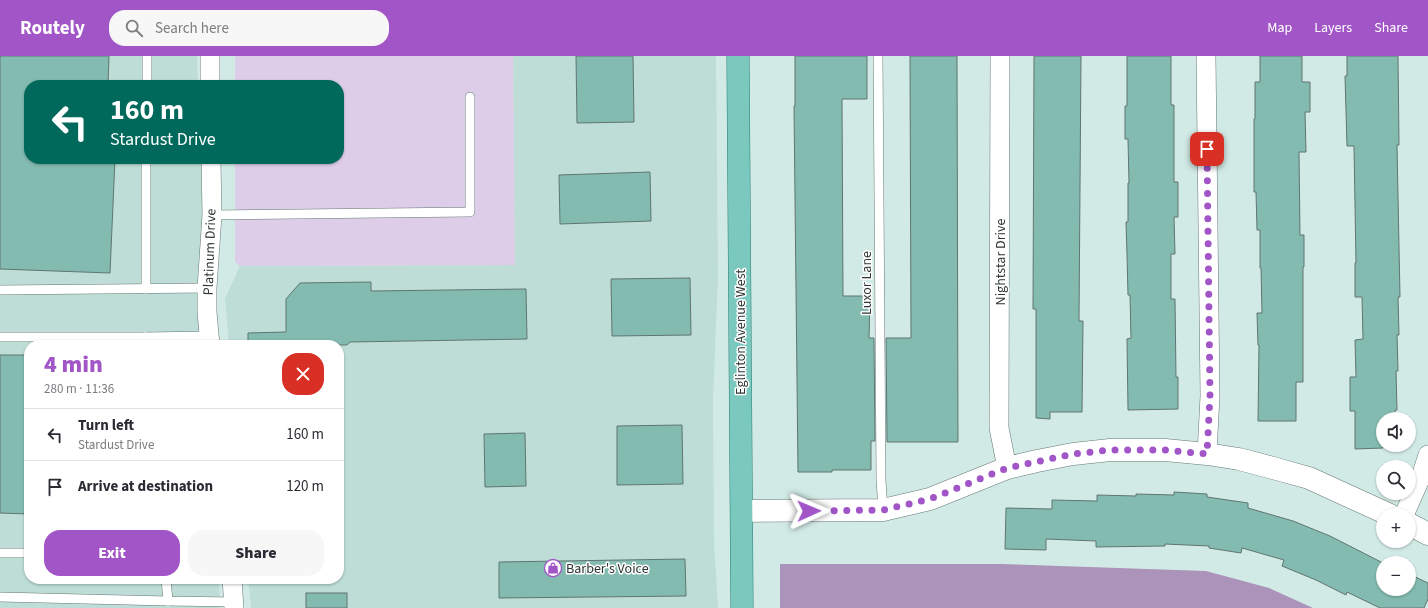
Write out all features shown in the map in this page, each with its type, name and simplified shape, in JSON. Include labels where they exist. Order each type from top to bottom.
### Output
[{"type":"main road","name":"Eglinton Avenue West","points":[[738,56],[742,608]]},
{"type":"street","points":[[210,56],[210,80]]},
{"type":"street","name":"Nightstar Drive","points":[[1000,56],[1000,428],[1007,468]]},
{"type":"street","points":[[1206,56],[1210,388],[1207,454]]},
{"type":"street","name":"Platinum Drive","points":[[210,340],[207,312],[207,288],[212,215],[211,164]]},
{"type":"street","points":[[742,511],[772,512],[883,510],[930,499],[1007,468],[1073,454],[1110,450],[1165,450],[1239,459],[1308,478],[1376,509]]},
{"type":"street","points":[[1407,508],[1421,477],[1428,455]]},
{"type":"street","points":[[1416,528],[1428,534]]},
{"type":"street","points":[[232,584],[234,605]]},
{"type":"lane","points":[[146,80],[147,56]]},
{"type":"lane","name":"Luxor Lane","points":[[878,56],[881,472],[883,510]]},
{"type":"lane","points":[[212,215],[470,212],[470,97]]},
{"type":"lane","points":[[146,164],[146,289]]},
{"type":"lane","points":[[0,290],[207,288]]},
{"type":"lane","points":[[0,337],[109,340]]},
{"type":"lane","points":[[0,553],[24,553]]},
{"type":"lane","points":[[166,584],[168,601]]},
{"type":"lane","points":[[0,597],[124,604],[168,601],[234,605]]},
{"type":"shaded area","points":[[0,56],[197,56],[198,80],[24,80],[24,164],[201,164],[209,340],[24,340],[24,584],[219,584],[220,608],[0,608]]},
{"type":"shaded area","points":[[235,56],[513,56],[515,265],[240,266],[235,262],[235,164],[344,164],[344,80],[235,80]]},
{"type":"shaded area","points":[[513,56],[716,56],[718,277],[713,400],[714,542],[718,608],[251,608],[249,584],[344,584],[344,340],[229,340],[225,299],[240,266],[514,265]]},
{"type":"shaded area","points":[[780,564],[1001,564],[1206,571],[1269,588],[1313,608],[780,608]]},
{"type":"building","points":[[0,56],[109,56],[108,80],[24,80],[24,164],[115,164],[110,273],[0,269]]},
{"type":"building","points":[[576,56],[633,56],[634,122],[577,123]]},
{"type":"building","points":[[795,56],[867,56],[867,99],[842,99],[843,296],[870,296],[869,338],[874,338],[875,441],[871,441],[871,470],[798,472],[794,106]]},
{"type":"building","points":[[910,56],[957,56],[958,442],[887,442],[886,338],[911,338]]},
{"type":"building","points":[[1034,56],[1081,56],[1079,321],[1083,321],[1082,412],[1050,412],[1050,419],[1036,418],[1036,309],[1033,309]]},
{"type":"building","points":[[1127,56],[1171,56],[1171,105],[1174,105],[1174,182],[1178,182],[1178,217],[1174,217],[1175,254],[1171,254],[1171,299],[1175,299],[1178,409],[1128,410],[1127,339],[1131,338],[1126,222],[1128,222],[1129,183],[1128,139],[1125,139],[1125,106],[1127,106]]},
{"type":"building","points":[[1260,56],[1302,56],[1302,82],[1310,82],[1310,112],[1305,112],[1306,152],[1299,152],[1300,235],[1304,235],[1303,382],[1296,382],[1296,421],[1258,421],[1259,345],[1257,313],[1262,313],[1260,230],[1257,230],[1256,192],[1254,192],[1254,119],[1255,82],[1260,82]]},
{"type":"building","points":[[1347,56],[1398,56],[1399,145],[1397,145],[1400,297],[1398,297],[1398,371],[1396,371],[1397,410],[1395,410],[1395,412],[1376,412],[1376,448],[1355,449],[1355,411],[1350,411],[1350,377],[1356,377],[1355,340],[1363,339],[1362,297],[1355,297],[1356,263],[1354,146],[1347,146],[1345,76],[1347,76]]},
{"type":"building","points":[[650,172],[651,221],[560,224],[559,175]]},
{"type":"building","points":[[690,278],[691,335],[612,336],[611,279]]},
{"type":"building","points":[[371,282],[371,291],[526,289],[527,339],[350,342],[347,345],[344,345],[344,340],[248,340],[248,333],[286,332],[286,299],[300,283]]},
{"type":"building","points":[[0,355],[24,355],[24,514],[0,513]]},
{"type":"building","points":[[682,425],[683,484],[617,485],[617,426]]},
{"type":"building","points":[[525,433],[526,486],[485,487],[484,434]]},
{"type":"building","points":[[1174,492],[1207,494],[1207,497],[1248,503],[1248,508],[1293,521],[1330,536],[1376,559],[1376,596],[1416,596],[1416,577],[1428,583],[1428,599],[1424,608],[1380,608],[1347,592],[1346,595],[1316,580],[1282,566],[1284,560],[1242,548],[1241,553],[1209,548],[1209,546],[1165,544],[1165,546],[1096,547],[1096,541],[1046,539],[1046,550],[1005,549],[1006,508],[1052,509],[1052,500],[1097,501],[1097,495],[1174,495]]},
{"type":"building","points":[[685,559],[686,596],[499,598],[499,562]]},
{"type":"building","points":[[306,593],[347,593],[347,608],[306,608]]},
{"type":"place","name":"Barber's Voice","points":[[553,568]]},
{"type":"route","points":[[809,511],[883,510],[930,499],[1007,468],[1073,454],[1110,450],[1165,450],[1207,454],[1210,396],[1207,149]]}]
